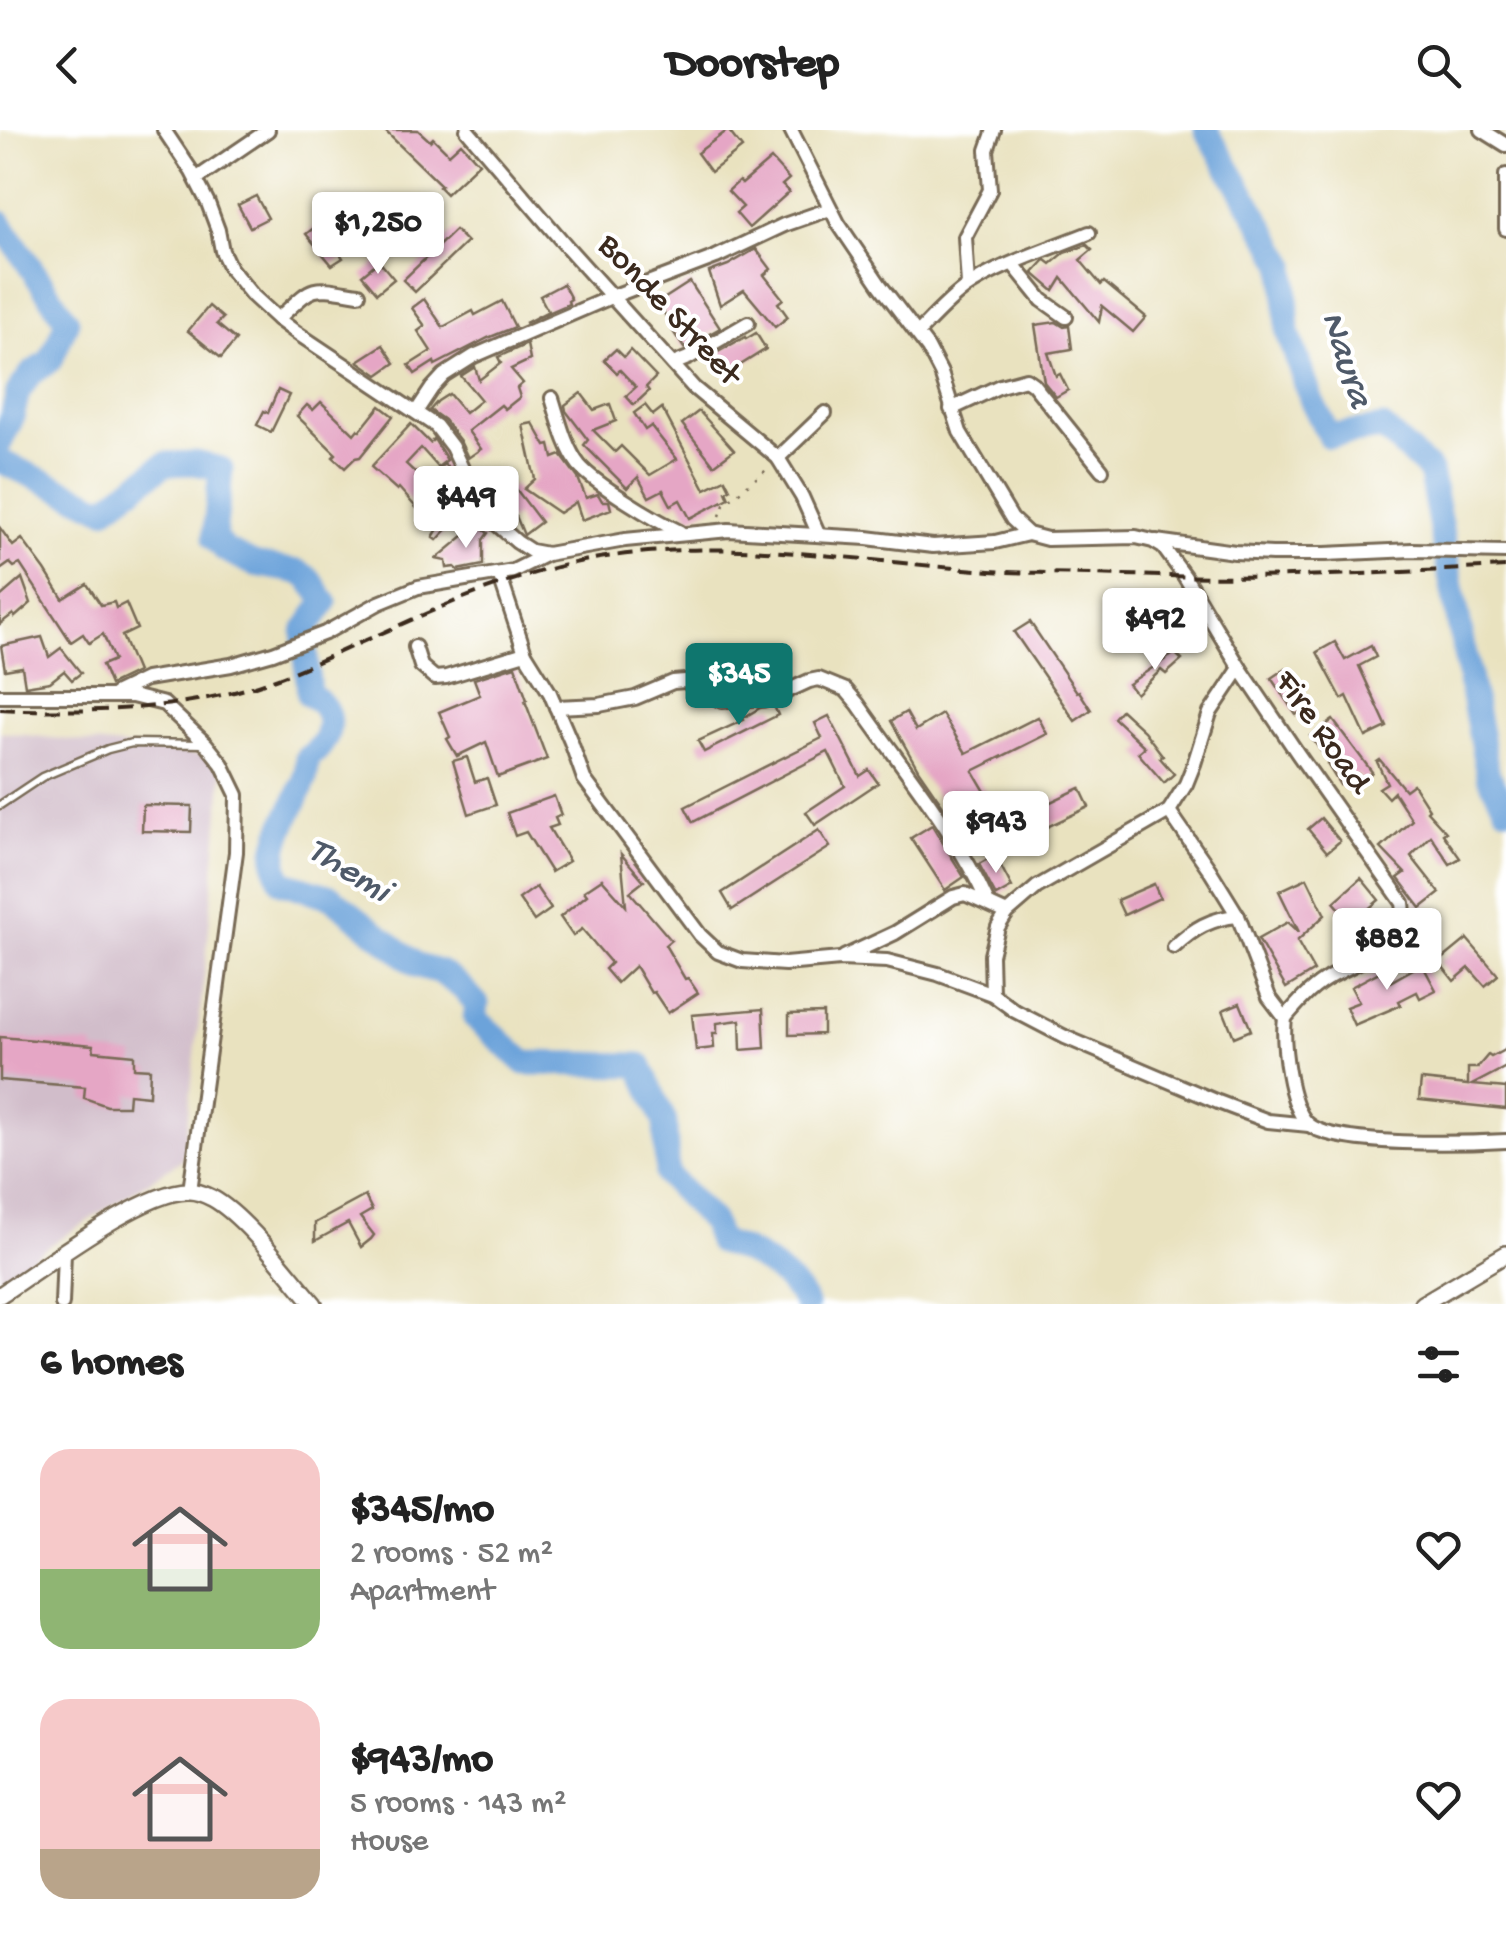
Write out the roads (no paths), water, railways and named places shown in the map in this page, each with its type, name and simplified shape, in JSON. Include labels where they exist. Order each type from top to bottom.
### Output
[{"type":"street","points":[[164,130],[208,203],[230,268],[252,295],[278,319],[436,426],[492,520],[531,551],[546,554]]},
{"type":"street","points":[[196,179],[268,130]]},
{"type":"street","name":"Bonde Street","points":[[468,130],[672,364],[706,400],[778,459],[819,534]]},
{"type":"street","points":[[791,130],[830,209],[936,360],[960,432],[1004,508],[1028,534]]},
{"type":"street","points":[[968,285],[966,237],[990,190],[987,150],[994,130]]},
{"type":"street","points":[[1482,130],[1506,145]]},
{"type":"street","points":[[1506,175],[1506,228]]},
{"type":"street","points":[[416,412],[432,388],[455,367],[525,333],[830,209]]},
{"type":"street","points":[[918,334],[946,302],[968,285],[1089,233]]},
{"type":"street","points":[[1013,264],[1042,300],[1066,318]]},
{"type":"street","points":[[278,319],[309,290],[321,287],[359,294]]},
{"type":"street","points":[[672,364],[748,323]]},
{"type":"street","points":[[951,409],[1000,386],[1026,379],[1102,470]]},
{"type":"street","points":[[552,398],[580,465],[596,480],[683,533]]},
{"type":"street","points":[[778,459],[825,413]]},
{"type":"street","points":[[112,696],[146,679],[273,654],[418,587],[499,574],[546,554],[683,533],[729,530],[819,534],[933,546],[995,542],[1028,534],[1064,540],[1120,536],[1272,554],[1506,552]]},
{"type":"street","name":"Fire Road","points":[[1153,540],[1163,547],[1184,576],[1240,668],[1403,903],[1403,925],[1389,943],[1316,986],[1285,1018]]},
{"type":"street","points":[[499,574],[525,652],[556,707],[584,779],[700,935],[718,952],[742,962],[888,961],[938,974],[992,994],[1065,1037],[1268,1121],[1308,1124],[1337,1134],[1413,1144],[1506,1140]]},
{"type":"street","points":[[416,648],[422,666],[435,678],[525,652]]},
{"type":"street","points":[[992,994],[991,955],[998,928],[1007,913],[1037,887],[1168,811],[1186,784],[1210,713],[1240,668]]},
{"type":"street","points":[[556,707],[635,698],[672,682],[685,681],[722,701],[765,698],[808,680],[820,679],[846,690],[950,832],[988,903]]},
{"type":"street","points":[[0,696],[132,696],[164,704],[206,744],[238,795],[236,852],[190,1191]]},
{"type":"street","points":[[1168,811],[1238,916],[1268,997],[1285,1018],[1284,1043],[1292,1091],[1308,1124]]},
{"type":"street","points":[[840,959],[896,933],[953,897],[966,894],[1007,913]]},
{"type":"street","points":[[1174,947],[1204,924],[1238,916]]},
{"type":"street","points":[[0,1295],[135,1208],[162,1196],[190,1191],[210,1197],[242,1222],[314,1304]]},
{"type":"street","points":[[62,1304],[64,1253]]},
{"type":"street","points":[[1422,1304],[1506,1254]]},
{"type":"lane","points":[[0,804],[42,777],[132,742],[206,744]]},
{"type":"waterway","name":"Naura","points":[[1206,130],[1285,264],[1288,333],[1311,399],[1329,436],[1383,428],[1430,471],[1488,775],[1506,807]]},
{"type":"waterway","name":"Themi","points":[[0,222],[67,321],[51,360],[31,374],[18,392],[0,443]]},
{"type":"waterway","name":"Themi","points":[[0,461],[104,509],[165,464],[195,463],[221,469],[214,538],[225,550],[254,564],[299,572],[310,579],[325,602],[304,632],[309,695],[325,708],[329,726],[322,744],[307,758],[304,782],[277,844],[277,869],[282,882],[331,897],[418,966],[440,972],[461,987],[477,1004],[475,1018],[525,1063],[640,1065],[665,1122],[667,1175],[712,1222],[719,1242],[768,1265],[790,1282],[806,1304]]},
{"type":"railway","points":[[0,709],[63,711],[159,706],[222,695],[285,675],[494,586],[583,561],[660,551],[755,550],[990,571],[1165,576],[1317,575],[1506,567]]}]
